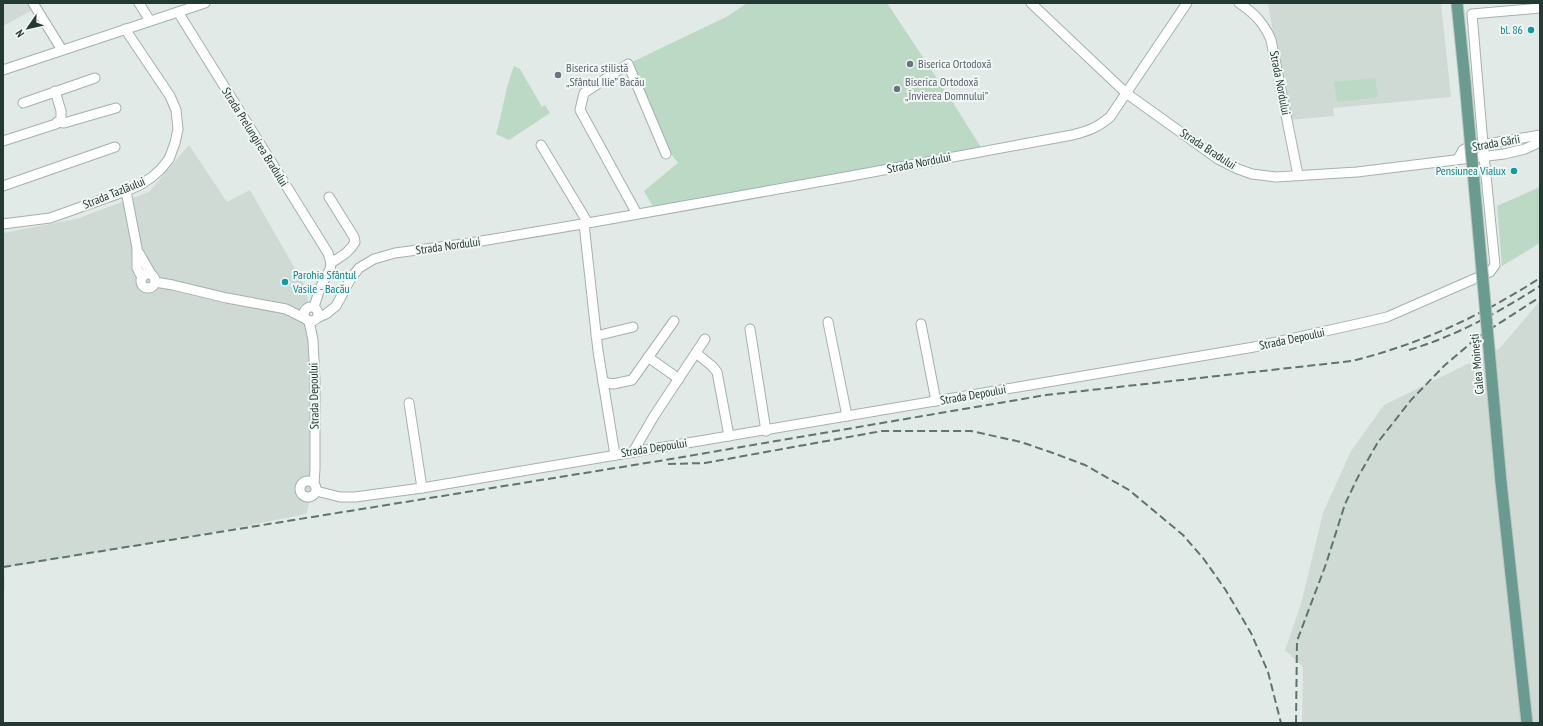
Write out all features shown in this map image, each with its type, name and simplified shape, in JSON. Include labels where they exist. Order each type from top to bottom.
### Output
[{"type":"main road","name":"Calea Moinești","points":[[1458,3],[1458,18],[1501,482],[1527,723]]},
{"type":"street","points":[[34,3],[62,50]]},
{"type":"street","points":[[139,3],[150,21]]},
{"type":"street","points":[[3,70],[205,3]]},
{"type":"street","name":"Strada Bradului","points":[[1031,3],[1126,93],[1218,159],[1238,169],[1265,176],[1276,177],[1298,174],[1356,172],[1456,159]]},
{"type":"street","points":[[1040,12],[1044,3]]},
{"type":"street","name":"Strada Nordului","points":[[312,315],[323,316],[332,309],[339,301],[354,273],[374,259],[395,253],[470,243],[586,224],[1072,135],[1100,126],[1110,117],[1187,3]]},
{"type":"street","name":"Strada Nordului","points":[[1239,3],[1250,10],[1261,21],[1271,40],[1298,174]]},
{"type":"street","name":"Strada Depoului","points":[[312,315],[316,381],[315,453],[312,488],[320,496],[330,495],[340,497],[354,497],[422,488],[766,431],[1254,347],[1387,317],[1490,272],[1495,265],[1472,14],[1540,8]]},
{"type":"street","name":"Strada Prelungirea Bradului","points":[[178,12],[328,253],[331,263]]},
{"type":"street","name":"Strada Tazlăului","points":[[3,224],[50,218],[140,186],[161,169],[169,159],[178,129],[176,110],[170,96],[125,29]]},
{"type":"street","points":[[637,214],[580,110],[584,93],[628,64],[666,154]]},
{"type":"street","points":[[24,103],[95,78]]},
{"type":"street","points":[[3,141],[61,120],[62,115],[55,91]]},
{"type":"street","points":[[57,122],[64,123],[116,108]]},
{"type":"street","name":"Strada Gării","points":[[1456,159],[1463,150],[1469,147],[1540,135]]},
{"type":"street","name":"Strada Gării","points":[[1456,159],[1525,149],[1540,142]]},
{"type":"street","points":[[541,145],[586,224],[596,336],[615,455]]},
{"type":"street","points":[[3,186],[115,147]]},
{"type":"street","points":[[126,191],[137,248],[149,278],[227,298],[312,315],[320,288],[330,269],[331,263],[343,256],[355,242],[329,197]]},
{"type":"street","points":[[603,382],[613,384],[632,380],[674,321]]},
{"type":"street","points":[[828,322],[847,416]]},
{"type":"street","points":[[921,324],[936,401]]},
{"type":"street","points":[[596,336],[634,327]]},
{"type":"street","points":[[750,329],[766,431]]},
{"type":"street","points":[[633,452],[705,340]]},
{"type":"street","points":[[696,354],[712,366],[717,372],[729,436]]},
{"type":"street","points":[[648,357],[679,380]]},
{"type":"street","points":[[409,403],[422,488]]},
{"type":"shaded area","points":[[3,3],[33,3],[36,8],[3,26]]},
{"type":"shaded area","points":[[1268,3],[1441,3],[1451,97],[1333,108],[1334,116],[1288,120]]},
{"type":"shaded area","points":[[189,145],[227,202],[250,190],[305,286],[309,305],[313,491],[306,514],[205,534],[4,568],[5,589],[3,589],[3,233],[76,219],[149,192]]},
{"type":"shaded area","points":[[1540,301],[1540,723],[1302,723],[1303,667],[1285,650],[1301,604],[1323,513],[1351,451],[1384,405],[1500,348]]},
{"type":"green space","points":[[747,3],[887,3],[982,149],[654,208],[644,191],[678,163],[669,151],[628,64],[728,16]]},
{"type":"green space","points":[[514,66],[520,69],[542,107],[545,105],[550,113],[509,140],[496,134],[508,83]]},
{"type":"green space","points":[[1375,78],[1378,97],[1337,102],[1334,82]]},
{"type":"green space","points":[[1540,187],[1540,243],[1502,266],[1497,206]]},
{"type":"railway","points":[[3,567],[665,460],[1046,395],[1352,361],[1402,346],[1449,327],[1495,305],[1540,278]]},
{"type":"railway","points":[[1409,350],[1444,338],[1477,322],[1540,286]]},
{"type":"railway","points":[[1296,723],[1297,641],[1326,564],[1345,504],[1358,477],[1378,442],[1411,400],[1445,365],[1478,337],[1540,297]]},
{"type":"railway","points":[[668,464],[705,463],[882,431],[971,431],[1021,442],[1085,465],[1129,490],[1183,535],[1203,558],[1225,589],[1251,633],[1268,672],[1281,723]]},
{"type":"place","name":"bl. 86","points":[[1531,30]]},
{"type":"place","name":"Biserica Ortodoxă","points":[[910,64]]},
{"type":"place","name":"Biserica stilistă „Sfântul Ilie” Bacău","points":[[558,75]]},
{"type":"place","name":"Biserica Ortodoxă „Învierea Domnului”","points":[[897,89]]},
{"type":"place","name":"Pensiunea Vialux","points":[[1514,171]]},
{"type":"place","name":"Parohia Sfântul Vasile - Bacău","points":[[285,282]]}]
